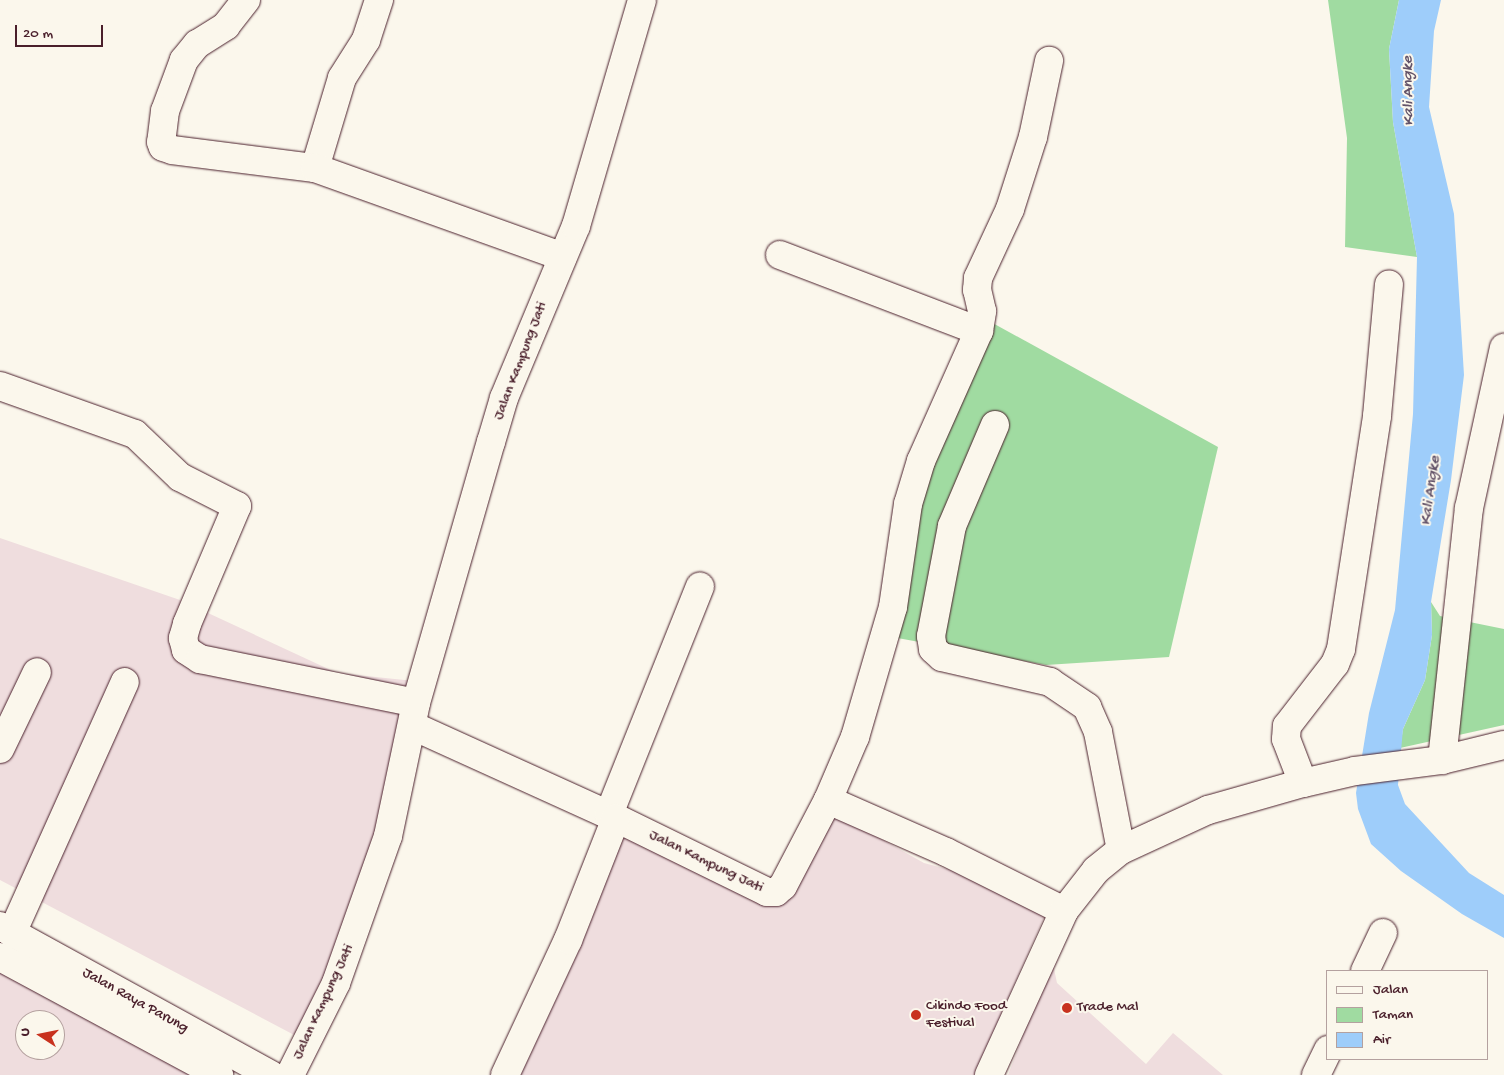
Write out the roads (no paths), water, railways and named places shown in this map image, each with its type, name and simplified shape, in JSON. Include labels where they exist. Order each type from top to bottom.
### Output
[{"type":"main road","points":[[246,0],[226,26],[197,44],[184,60],[165,111],[163,147],[315,168],[563,257]]},
{"type":"main road","points":[[315,168],[342,78],[366,40],[379,0]]},
{"type":"main road","name":"Jalan Kampung Jati","points":[[290,1075],[336,983],[356,932],[388,836],[414,715],[504,398],[576,226],[642,0]]},
{"type":"main road","points":[[1050,61],[1033,137],[1010,209],[978,278],[976,290],[982,311],[979,331],[921,461],[908,504],[893,607],[855,737],[828,800],[946,852],[1064,911]]},
{"type":"main road","points":[[780,255],[979,331]]},
{"type":"main road","points":[[1303,783],[1286,739],[1287,726],[1335,664],[1341,649],[1377,416],[1389,285]]},
{"type":"main road","points":[[1442,760],[1469,508],[1504,348]]},
{"type":"main road","points":[[0,386],[135,434],[180,477],[237,506],[187,624],[183,638],[186,650],[200,659],[414,715]]},
{"type":"main road","points":[[995,426],[952,526],[931,636],[933,649],[942,657],[1050,682],[1087,708],[1098,732],[1121,850]]},
{"type":"main road","points":[[505,1075],[568,940],[612,816],[700,586]]},
{"type":"main road","points":[[0,749],[37,672]]},
{"type":"main road","points":[[4,939],[125,682]]},
{"type":"main road","name":"Jalan Kampung Jati","points":[[414,715],[612,816],[767,892],[776,892],[783,886],[828,800]]},
{"type":"main road","points":[[989,1075],[1064,911],[1096,870],[1121,850],[1208,810],[1303,783],[1355,771],[1442,760],[1504,745]]},
{"type":"main road","points":[[1365,970],[1383,933]]},
{"type":"main road","name":"Jalan Raya Parung","points":[[4,939],[218,1075]]},
{"type":"main road","name":"Jalan Raya Parung","points":[[4,939],[271,1075]]},
{"type":"main road","points":[[1316,1075],[1326,1054]]},
{"type":"water","name":"Kali Angke","points":[[1399,0],[1441,0],[1434,31],[1429,107],[1454,214],[1464,375],[1451,480],[1431,602],[1432,635],[1425,680],[1403,729],[1398,785],[1405,804],[1469,873],[1504,895],[1504,938],[1462,914],[1401,871],[1371,844],[1358,809],[1356,793],[1369,713],[1395,610],[1413,414],[1417,257],[1393,122],[1389,49]]},
{"type":"place","name":"Trade Mal","points":[[1067,1008]]},
{"type":"place","name":"Cikindo Food Festival","points":[[916,1015]]}]
